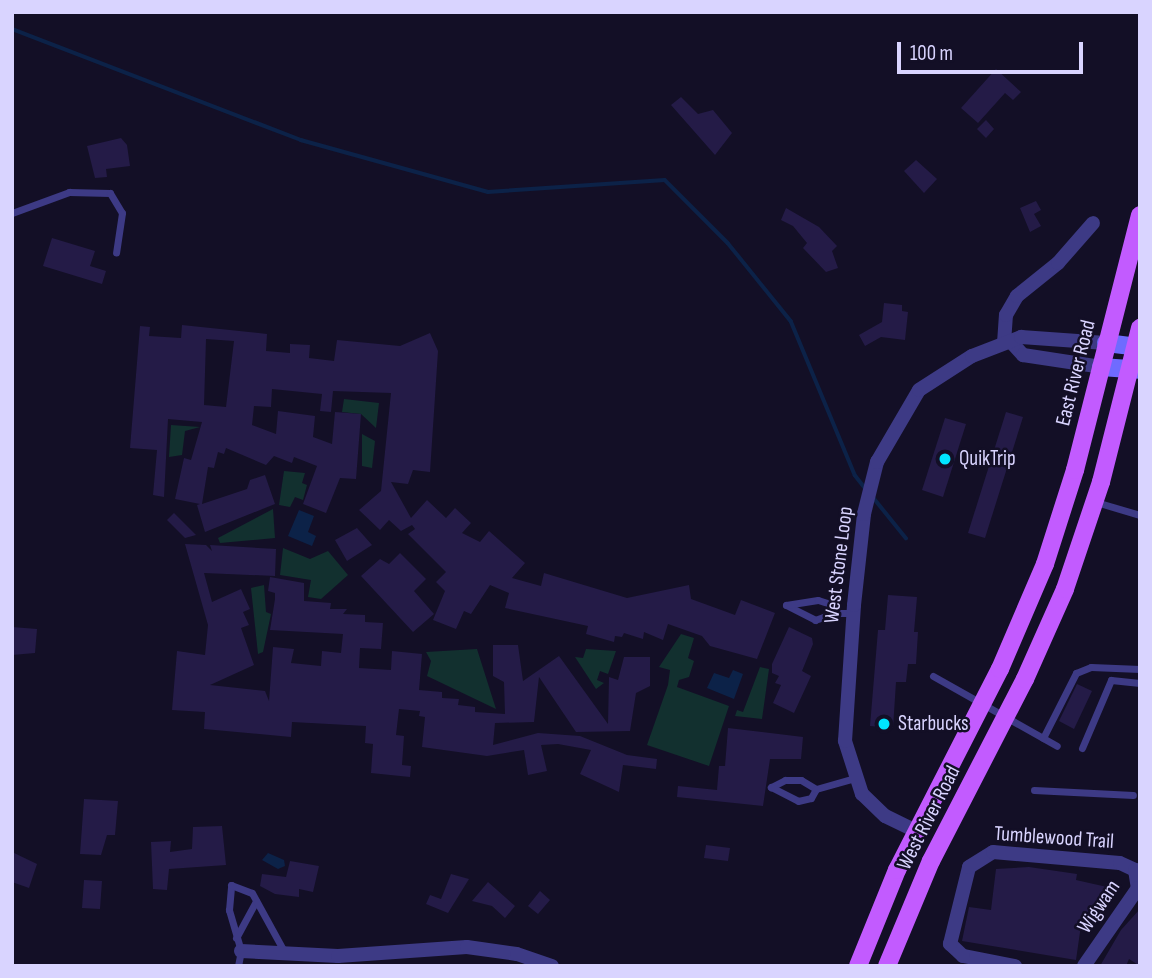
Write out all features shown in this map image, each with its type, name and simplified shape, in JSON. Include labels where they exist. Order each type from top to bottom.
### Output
[{"type":"main road","name":"East River Road","points":[[1053,541],[1140,215]]},
{"type":"main road","points":[[1095,502],[1135,369],[1140,328]]},
{"type":"main road","points":[[1106,343],[1137,347]]},
{"type":"main road","points":[[1101,367],[1135,369]]},
{"type":"main road","name":"West River Road","points":[[887,966],[931,861],[1043,641],[1095,502]]},
{"type":"main road","name":"West River Road","points":[[858,966],[916,831],[983,703],[1053,541]]},
{"type":"street","points":[[1093,223],[1058,263],[1017,296],[1006,315],[1008,344],[1023,355],[1101,367]]},
{"type":"street","name":"West Stone Loop","points":[[916,831],[885,817],[862,794],[845,741],[853,613],[867,503],[877,462],[894,428],[919,390],[972,356],[1031,337],[1106,343]]},
{"type":"street","name":"Tumblewood Trail","points":[[1015,966],[963,956],[950,944],[969,867],[983,855],[1120,863],[1135,870]]},
{"type":"street","name":"Wigwam","points":[[1084,966],[1138,888],[1135,870]]},
{"type":"street","points":[[238,952],[338,956],[467,947],[517,954],[552,966]]},
{"type":"lane","points":[[12,213],[69,192],[110,193],[121,214],[116,253]]},
{"type":"lane","points":[[1095,502],[1140,515]]},
{"type":"lane","points":[[834,613],[830,604],[818,600],[786,605],[815,620],[834,613],[853,613]]},
{"type":"lane","points":[[1043,738],[1076,673],[1091,667],[1140,669]]},
{"type":"lane","points":[[933,676],[1057,746]]},
{"type":"lane","points":[[1082,748],[1111,680],[1140,683]]},
{"type":"lane","points":[[816,789],[801,780],[785,780],[771,787],[798,801],[811,798],[816,789],[855,778]]},
{"type":"lane","points":[[1034,790],[1133,795]]},
{"type":"lane","points":[[238,952],[229,910],[232,885],[252,893],[285,953]]},
{"type":"lane","points":[[238,952],[256,901]]},
{"type":"green space","points":[[344,399],[379,403],[376,428],[361,414],[342,412]]},
{"type":"green space","points":[[171,425],[200,427],[185,431],[182,455],[169,457]]},
{"type":"green space","points":[[362,434],[375,441],[372,468],[362,466]]},
{"type":"green space","points":[[284,471],[305,473],[302,483],[307,485],[303,500],[295,497],[290,507],[279,505]]},
{"type":"green space","points":[[273,509],[275,538],[220,543],[218,538]]},
{"type":"green space","points":[[283,548],[310,559],[328,551],[348,575],[321,599],[308,597],[311,580],[280,575]]},
{"type":"green space","points":[[264,585],[266,612],[271,614],[263,652],[258,654],[251,588]]},
{"type":"green space","points":[[681,634],[694,638],[688,658],[694,661],[689,677],[679,680],[677,687],[729,706],[709,766],[647,745],[668,685],[670,670],[659,667]]},
{"type":"green space","points":[[477,649],[496,709],[427,676],[431,661],[426,652]]},
{"type":"green space","points":[[586,649],[616,651],[608,674],[600,671],[597,680],[604,683],[596,689],[575,657],[583,658]]},
{"type":"green space","points":[[760,667],[769,669],[762,719],[735,716],[737,710],[743,712]]},
{"type":"water","points":[[299,510],[314,516],[308,532],[316,536],[312,546],[288,536]]},
{"type":"water","points":[[733,670],[743,674],[734,699],[707,688],[714,673],[729,678]]},
{"type":"water","points":[[268,853],[284,860],[285,866],[278,869],[262,860]]},
{"type":"building","points":[[996,69],[1021,92],[1013,100],[1005,93],[978,123],[961,108]]},
{"type":"building","points":[[681,97],[698,114],[713,110],[732,133],[715,155],[671,105]]},
{"type":"building","points":[[986,120],[994,129],[986,138],[977,129]]},
{"type":"building","points":[[121,138],[127,145],[130,166],[106,169],[107,177],[95,178],[87,146]]},
{"type":"building","points":[[916,160],[937,179],[924,193],[904,171]]},
{"type":"building","points":[[1036,201],[1041,210],[1034,214],[1041,226],[1030,232],[1020,208]]},
{"type":"building","points":[[786,208],[819,227],[837,246],[832,251],[838,268],[826,272],[803,248],[807,243],[793,226],[781,220]]},
{"type":"building","points":[[52,238],[95,251],[90,266],[106,271],[102,284],[43,266]]},
{"type":"building","points":[[884,303],[902,305],[902,311],[908,312],[905,340],[881,337],[865,346],[859,335],[882,322]]},
{"type":"building","points":[[182,325],[267,334],[266,351],[290,353],[290,344],[310,345],[309,358],[334,361],[337,340],[400,346],[430,333],[438,351],[430,472],[413,470],[408,484],[391,482],[411,518],[427,500],[446,518],[455,508],[471,523],[462,533],[480,542],[489,531],[525,563],[512,578],[541,586],[544,573],[627,598],[689,585],[691,599],[735,615],[741,600],[775,613],[757,659],[710,646],[702,636],[668,624],[663,640],[644,632],[643,639],[624,633],[622,637],[615,636],[614,642],[586,634],[588,626],[505,608],[509,593],[490,585],[471,614],[464,611],[456,629],[433,620],[445,591],[436,582],[446,572],[408,534],[415,529],[412,525],[401,531],[389,520],[380,530],[359,510],[381,491],[391,393],[333,391],[331,412],[320,411],[322,394],[272,389],[271,407],[254,406],[252,425],[276,434],[278,411],[315,416],[313,437],[332,444],[335,412],[361,414],[356,479],[340,478],[326,513],[303,504],[317,466],[294,457],[292,463],[274,456],[266,465],[226,448],[224,454],[218,452],[214,468],[208,467],[202,504],[247,489],[250,480],[265,475],[275,504],[205,532],[197,505],[200,504],[175,499],[184,458],[191,460],[202,422],[168,419],[164,497],[153,495],[157,450],[130,448],[140,326],[150,327],[149,336],[181,338]],"holes":[[[206,339],[234,341],[226,407],[204,405]]]},
{"type":"building","name":"QuikTrip","points":[[1006,412],[1023,417],[985,538],[968,533]]},
{"type":"building","name":"QuikTrip","points":[[945,418],[966,424],[943,497],[922,490]]},
{"type":"building","points":[[174,513],[196,535],[185,538],[167,520]]},
{"type":"building","points":[[357,528],[372,545],[347,561],[335,540]]},
{"type":"building","points":[[185,544],[206,545],[212,551],[210,545],[276,549],[275,576],[204,573],[212,602],[241,589],[250,609],[243,612],[249,625],[241,628],[254,665],[210,685],[265,691],[269,701],[273,647],[294,649],[291,663],[321,666],[322,651],[341,653],[343,634],[270,630],[275,593],[268,591],[270,577],[304,583],[304,601],[331,603],[330,609],[347,609],[343,614],[365,615],[365,622],[383,623],[381,649],[360,648],[359,668],[391,670],[392,651],[422,654],[419,690],[442,692],[442,698],[459,699],[458,705],[475,707],[475,712],[505,714],[504,682],[493,676],[493,645],[518,645],[523,681],[559,656],[608,724],[609,677],[618,680],[624,657],[650,657],[650,686],[636,693],[630,731],[576,732],[539,677],[534,722],[495,723],[493,745],[538,733],[580,736],[627,755],[657,759],[656,769],[623,765],[619,792],[580,774],[591,750],[558,744],[541,745],[547,771],[528,775],[524,750],[487,756],[422,747],[425,717],[419,716],[420,711],[399,709],[396,735],[404,736],[402,765],[411,766],[410,777],[371,773],[373,744],[365,743],[366,726],[292,722],[291,737],[204,729],[205,712],[172,710],[177,651],[205,655],[208,625]]},
{"type":"building","points":[[400,553],[426,579],[414,591],[434,614],[413,632],[361,576],[380,559],[389,564]]},
{"type":"building","points":[[888,595],[917,597],[914,632],[918,632],[916,664],[908,664],[906,682],[896,682],[893,728],[870,726],[878,630],[885,630]]},
{"type":"building","points":[[12,627],[37,629],[35,653],[12,655]]},
{"type":"building","points":[[789,627],[812,638],[813,644],[802,671],[811,676],[794,713],[773,703],[781,685],[775,683],[779,676],[772,673],[772,664]]},
{"type":"building","points":[[1077,684],[1092,691],[1074,729],[1059,721]]},
{"type":"building","points":[[728,728],[803,737],[801,759],[770,759],[763,806],[677,797],[678,786],[717,790],[719,766],[725,766]]},
{"type":"building","points":[[84,799],[118,801],[115,835],[107,835],[101,855],[80,854]]},
{"type":"building","points":[[222,826],[226,865],[169,869],[167,890],[153,889],[151,842],[171,841],[170,852],[192,849],[193,827]]},
{"type":"building","points":[[706,845],[730,848],[728,861],[704,858]]},
{"type":"building","points":[[12,852],[37,864],[29,888],[12,882]]},
{"type":"building","points":[[290,861],[319,866],[313,892],[299,889],[299,897],[275,894],[260,886],[262,874],[286,877]]},
{"type":"building","points":[[1029,867],[1077,874],[1076,880],[1107,887],[1102,916],[1083,911],[1076,960],[962,941],[969,907],[991,910],[996,869]]},
{"type":"building","points":[[451,874],[469,879],[448,913],[426,904],[430,895],[441,899]]},
{"type":"building","points":[[84,880],[102,881],[100,909],[82,908]]},
{"type":"building","points":[[488,882],[515,906],[505,918],[492,906],[472,901]]},
{"type":"building","points":[[540,891],[550,900],[538,914],[528,906]]},
{"type":"building","points":[[1140,909],[1140,966],[1129,959],[1126,966],[1100,966],[1121,930]]},
{"type":"waterway","points":[[12,29],[301,140],[488,192],[665,180],[728,243],[791,321],[855,475],[866,489]]},
{"type":"waterway","points":[[873,497],[906,538]]},
{"type":"place","name":"QuikTrip","points":[[945,459]]},
{"type":"place","name":"Starbucks","points":[[884,724]]}]
